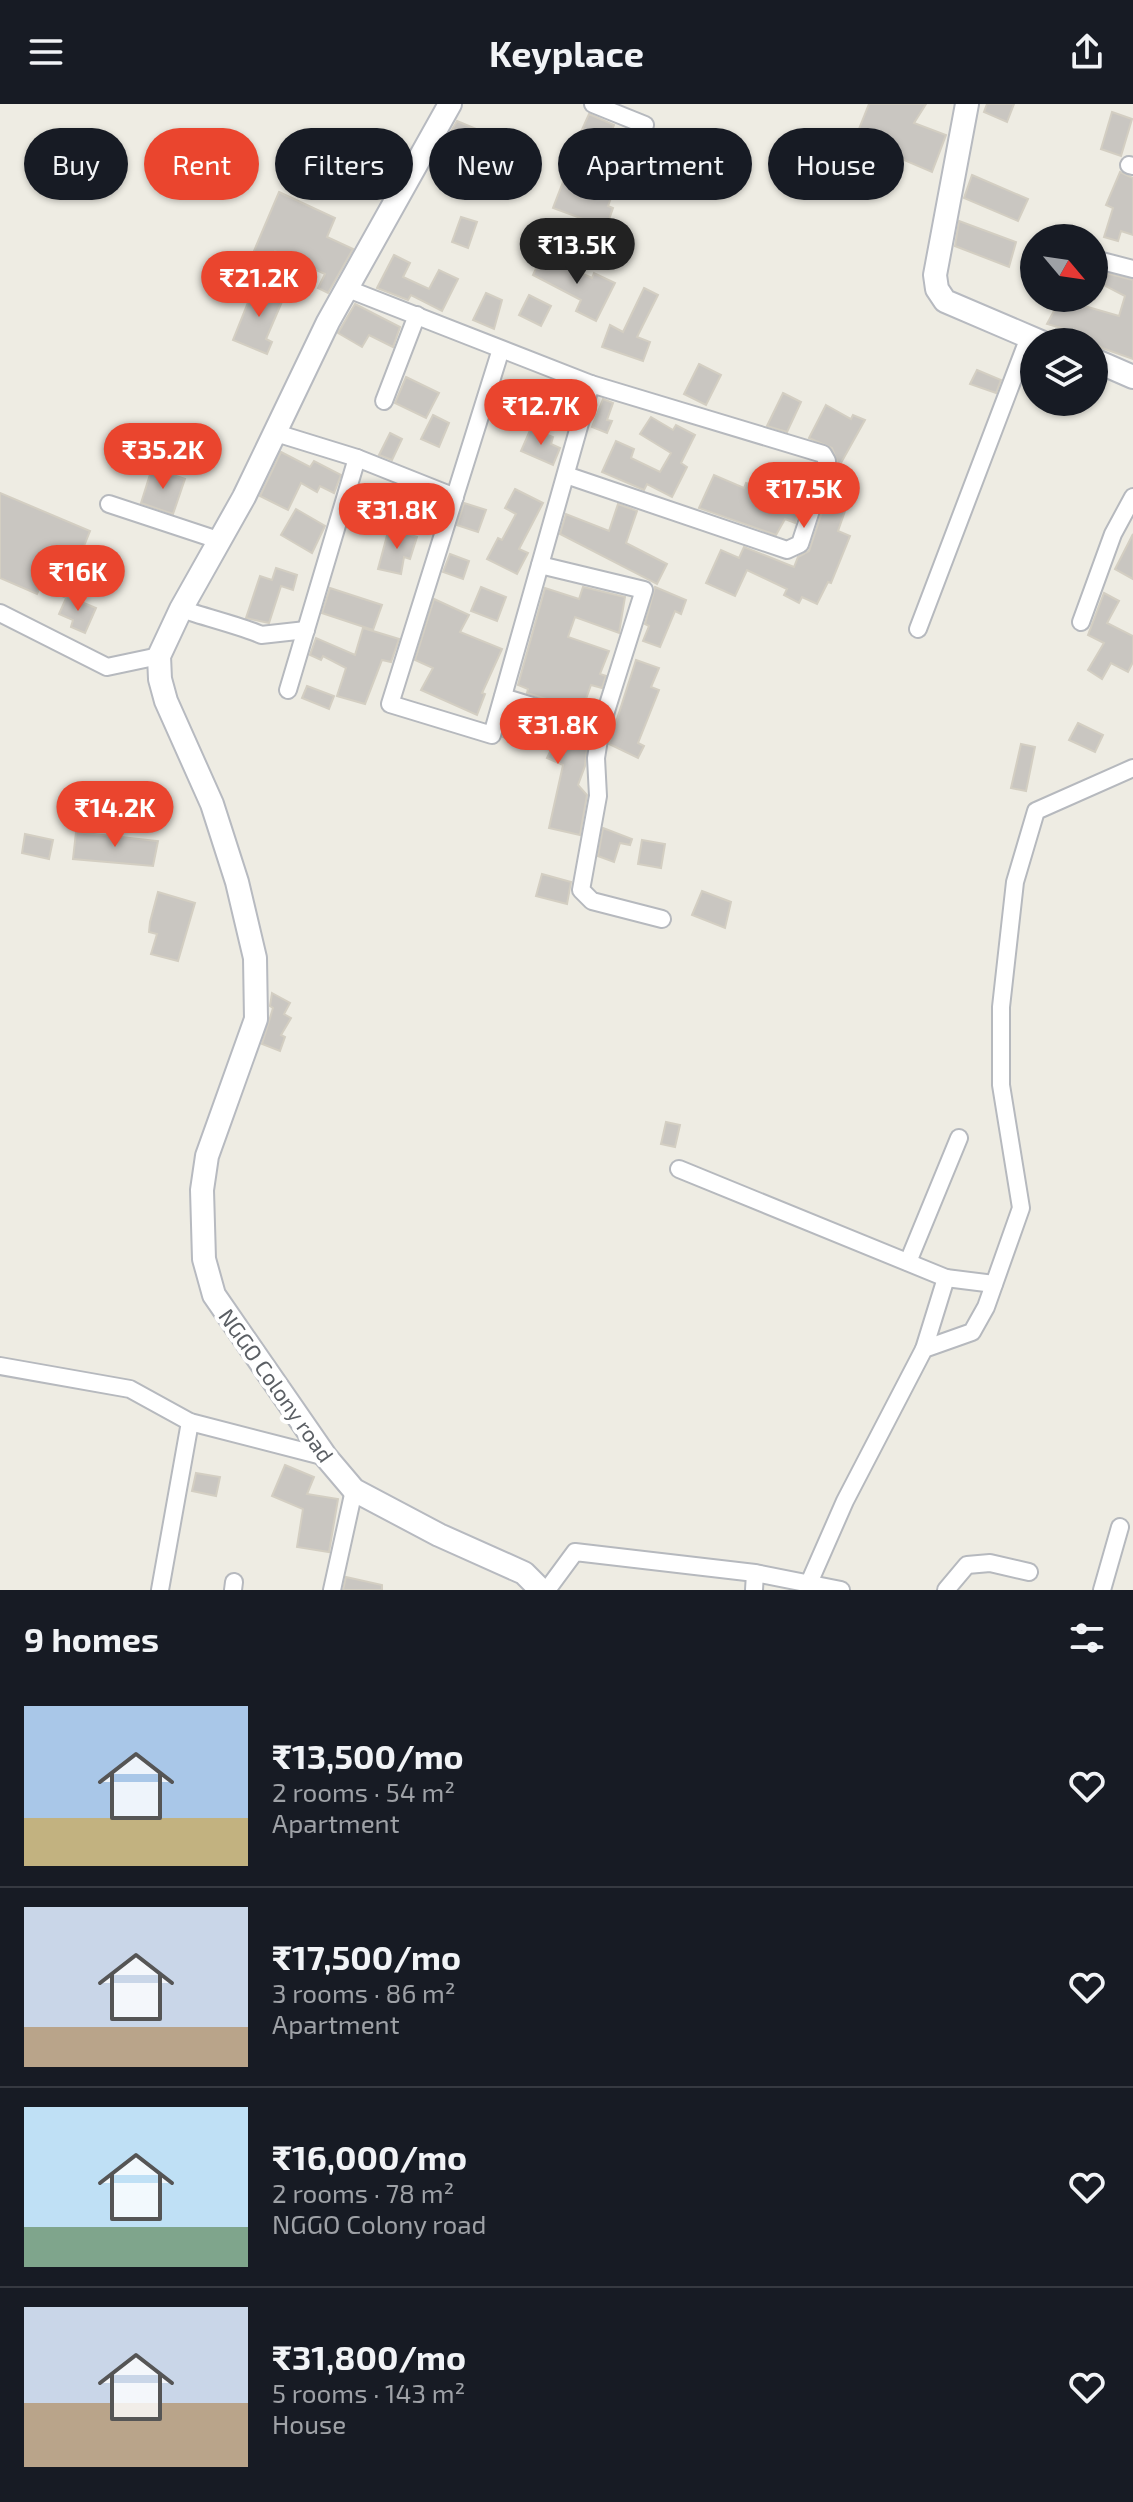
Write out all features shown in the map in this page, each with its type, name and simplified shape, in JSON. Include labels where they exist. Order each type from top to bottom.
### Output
[{"type":"street","points":[[0,613],[107,667],[159,656],[276,433],[328,322],[450,104]]},
{"type":"street","points":[[592,104],[645,125]]},
{"type":"street","points":[[967,104],[935,275],[937,289],[945,301],[1020,333]]},
{"type":"street","points":[[1108,263],[1133,269]]},
{"type":"street","points":[[348,289],[591,384],[823,454],[827,461],[800,544],[787,550],[566,475]]},
{"type":"street","points":[[384,401],[417,315]]},
{"type":"street","points":[[501,349],[390,704],[492,735],[591,384]]},
{"type":"street","points":[[1108,366],[1133,377]]},
{"type":"street","points":[[918,629],[1020,376]]},
{"type":"street","points":[[276,433],[357,458],[455,497]]},
{"type":"street","points":[[288,690],[357,458]]},
{"type":"street","points":[[1081,622],[1113,534],[1133,497]]},
{"type":"street","points":[[109,504],[221,541]]},
{"type":"street","points":[[540,565],[644,590],[601,727],[596,758],[598,796],[581,890],[592,901],[662,919]]},
{"type":"street","points":[[181,609],[261,635],[306,630]]},
{"type":"street","name":"NGGO Colony road","points":[[159,656],[166,701],[212,804],[237,882],[255,958],[257,994],[251,1039],[207,1156],[202,1190],[204,1259],[214,1295],[326,1457],[354,1490],[439,1535],[524,1573],[541,1590]]},
{"type":"street","points":[[503,697],[601,727]]},
{"type":"street","points":[[924,1349],[972,1332],[994,1284],[1021,1208],[1001,1085],[1001,1007],[1015,882],[1036,811],[1133,768]]},
{"type":"street","points":[[908,1262],[959,1138]]},
{"type":"street","points":[[679,1169],[946,1278],[994,1284]]},
{"type":"street","points":[[809,1583],[845,1501],[924,1349],[946,1278]]},
{"type":"street","points":[[0,1366],[130,1389],[190,1422],[326,1457]]},
{"type":"street","points":[[160,1590],[190,1422]]},
{"type":"street","points":[[332,1590],[354,1490]]},
{"type":"street","points":[[1102,1590],[1120,1527]]},
{"type":"street","points":[[547,1590],[575,1552],[755,1573],[841,1590]]},
{"type":"street","points":[[946,1590],[967,1565],[990,1563],[1029,1572]]},
{"type":"street","points":[[754,1590],[755,1573]]},
{"type":"building","points":[[869,104],[926,104],[914,123],[946,135],[932,172],[904,160],[904,128],[859,128]]},
{"type":"building","points":[[987,104],[1014,104],[1007,122],[984,112]]},
{"type":"building","points":[[1112,112],[1132,119],[1121,156],[1101,149]]},
{"type":"building","points":[[589,114],[614,125],[613,128],[583,128]]},
{"type":"building","points":[[457,121],[474,128],[453,128]]},
{"type":"building","points":[[1120,172],[1133,178],[1133,235],[1121,231],[1118,241],[1108,238],[1113,208],[1106,205]]},
{"type":"building","points":[[972,175],[1028,199],[1018,221],[964,198]]},
{"type":"building","points":[[558,195],[558,200],[610,200],[608,206],[613,208],[605,231],[593,226],[594,223],[553,208]]},
{"type":"building","points":[[276,200],[296,200],[335,218],[327,237],[353,249],[328,293],[318,288],[325,274],[275,251],[267,266],[251,258]]},
{"type":"building","points":[[461,217],[477,222],[468,248],[452,242]]},
{"type":"building","points":[[959,221],[1016,242],[1009,267],[955,246]]},
{"type":"building","points":[[394,255],[410,263],[403,277],[429,289],[439,270],[458,279],[442,311],[411,295],[408,300],[377,288]]},
{"type":"building","points":[[542,255],[592,278],[594,273],[615,283],[596,321],[576,311],[581,300],[533,275]]},
{"type":"building","points":[[1108,274],[1133,280],[1133,359],[1108,350],[1108,328],[1061,328],[1047,324],[1053,312],[1105,312],[1119,316],[1125,296],[1108,287]]},
{"type":"building","points":[[255,285],[284,297],[266,339],[272,342],[267,354],[233,340]]},
{"type":"building","points":[[644,288],[658,295],[637,337],[650,342],[643,361],[602,347],[610,325],[623,332]]},
{"type":"building","points":[[486,293],[502,300],[494,329],[473,320]]},
{"type":"building","points":[[529,295],[551,306],[541,326],[519,315]]},
{"type":"building","points":[[355,304],[400,327],[393,347],[369,335],[362,347],[338,333]]},
{"type":"building","points":[[699,364],[721,375],[706,405],[684,394]]},
{"type":"building","points":[[977,370],[1001,380],[996,393],[970,384]]},
{"type":"building","points":[[406,377],[439,393],[426,418],[395,403]]},
{"type":"building","points":[[783,393],[801,402],[787,432],[767,426]]},
{"type":"building","points":[[603,399],[613,403],[607,420],[612,421],[607,433],[592,427]]},
{"type":"building","points":[[826,405],[851,419],[853,415],[865,420],[837,470],[846,474],[841,483],[853,488],[838,531],[850,536],[831,583],[828,582],[817,604],[802,597],[799,603],[784,595],[787,589],[747,570],[735,596],[706,583],[721,550],[739,558],[744,547],[794,567],[798,557],[809,551],[838,464],[832,448],[809,438]]},
{"type":"building","points":[[433,415],[449,423],[439,447],[421,439]]},
{"type":"building","points":[[651,417],[673,430],[676,425],[695,435],[681,463],[687,467],[672,497],[647,484],[644,490],[602,472],[616,441],[634,449],[631,458],[660,472],[671,453],[640,434]]},
{"type":"building","points":[[531,428],[553,437],[551,444],[560,448],[553,465],[521,451]]},
{"type":"building","points":[[390,433],[402,439],[392,460],[379,455]]},
{"type":"building","points":[[281,452],[310,467],[314,461],[341,475],[334,493],[320,486],[317,492],[301,483],[288,510],[260,496]]},
{"type":"building","points":[[152,468],[185,479],[173,514],[141,503]]},
{"type":"building","points":[[780,472],[792,478],[782,497],[799,510],[795,523],[785,519],[776,535],[699,508],[714,475],[744,488],[746,483],[771,491]]},
{"type":"building","points":[[515,489],[543,503],[519,549],[528,553],[517,574],[487,559],[516,514],[505,508]]},
{"type":"building","points":[[0,493],[90,531],[82,551],[96,558],[88,573],[76,567],[64,597],[40,587],[37,594],[0,578]]},
{"type":"building","points":[[464,503],[486,510],[478,532],[457,525]]},
{"type":"building","points":[[618,504],[637,511],[626,543],[667,564],[657,584],[560,534],[566,514],[609,531]]},
{"type":"building","points":[[296,509],[325,526],[312,553],[281,535]]},
{"type":"building","points":[[389,528],[417,537],[410,559],[404,557],[401,574],[378,569]]},
{"type":"building","points":[[1133,534],[1133,579],[1115,569]]},
{"type":"building","points":[[450,554],[469,561],[463,579],[443,572]]},
{"type":"building","points":[[276,568],[297,575],[293,590],[281,586],[269,623],[246,618],[260,576],[272,580]]},
{"type":"building","points":[[481,587],[506,597],[497,621],[471,611]]},
{"type":"building","points":[[583,587],[625,597],[619,633],[575,617],[568,637],[609,651],[600,674],[606,676],[602,688],[591,685],[582,710],[527,693],[528,689],[518,685],[545,588],[579,599]]},
{"type":"building","points":[[655,587],[686,600],[681,614],[675,611],[660,647],[643,641],[649,626],[645,624]]},
{"type":"building","points":[[330,588],[382,605],[373,630],[322,613]]},
{"type":"building","points":[[1104,593],[1119,601],[1107,623],[1133,636],[1133,662],[1128,672],[1111,663],[1102,679],[1088,670],[1104,643],[1088,635]]},
{"type":"building","points":[[67,596],[96,608],[85,633],[71,627],[73,620],[59,614]]},
{"type":"building","points":[[434,599],[469,615],[460,632],[502,649],[482,693],[485,694],[477,715],[421,690],[433,668],[415,660]]},
{"type":"building","points":[[363,628],[399,639],[391,662],[382,660],[365,704],[337,696],[346,668],[323,656],[321,660],[310,655],[316,638],[355,655]]},
{"type":"building","points":[[636,660],[659,668],[651,687],[659,690],[638,743],[644,746],[638,758],[609,744]]},
{"type":"building","points":[[307,686],[334,696],[329,709],[302,698]]},
{"type":"building","points":[[510,713],[575,730],[588,738],[585,766],[578,785],[587,795],[580,835],[549,828],[563,765],[547,758],[551,750],[503,737]]},
{"type":"building","points":[[1078,723],[1103,735],[1095,752],[1069,740]]},
{"type":"building","points":[[1021,744],[1035,747],[1026,791],[1011,788]]},
{"type":"building","points":[[603,828],[632,839],[630,845],[620,843],[614,862],[598,856]]},
{"type":"building","points":[[76,832],[158,841],[153,866],[73,859]]},
{"type":"building","points":[[25,834],[53,840],[49,859],[22,853]]},
{"type":"building","points":[[642,840],[665,844],[661,868],[638,864]]},
{"type":"building","points":[[542,874],[571,882],[567,904],[536,896]]},
{"type":"building","points":[[702,891],[731,902],[725,928],[692,915]]},
{"type":"building","points":[[158,892],[195,903],[178,961],[151,954],[157,934],[149,932],[150,922]]},
{"type":"building","points":[[272,993],[290,1003],[284,1014],[291,1018],[281,1035],[285,1037],[280,1051],[262,1044],[273,1008],[270,1006]]},
{"type":"building","points":[[666,1122],[680,1125],[675,1147],[661,1144]]},
{"type":"building","points":[[285,1465],[314,1477],[307,1494],[338,1499],[329,1552],[297,1547],[303,1509],[272,1496]]},
{"type":"building","points":[[196,1473],[220,1477],[216,1496],[192,1491]]},
{"type":"building","points":[[346,1577],[382,1585],[382,1590],[343,1590]]}]
